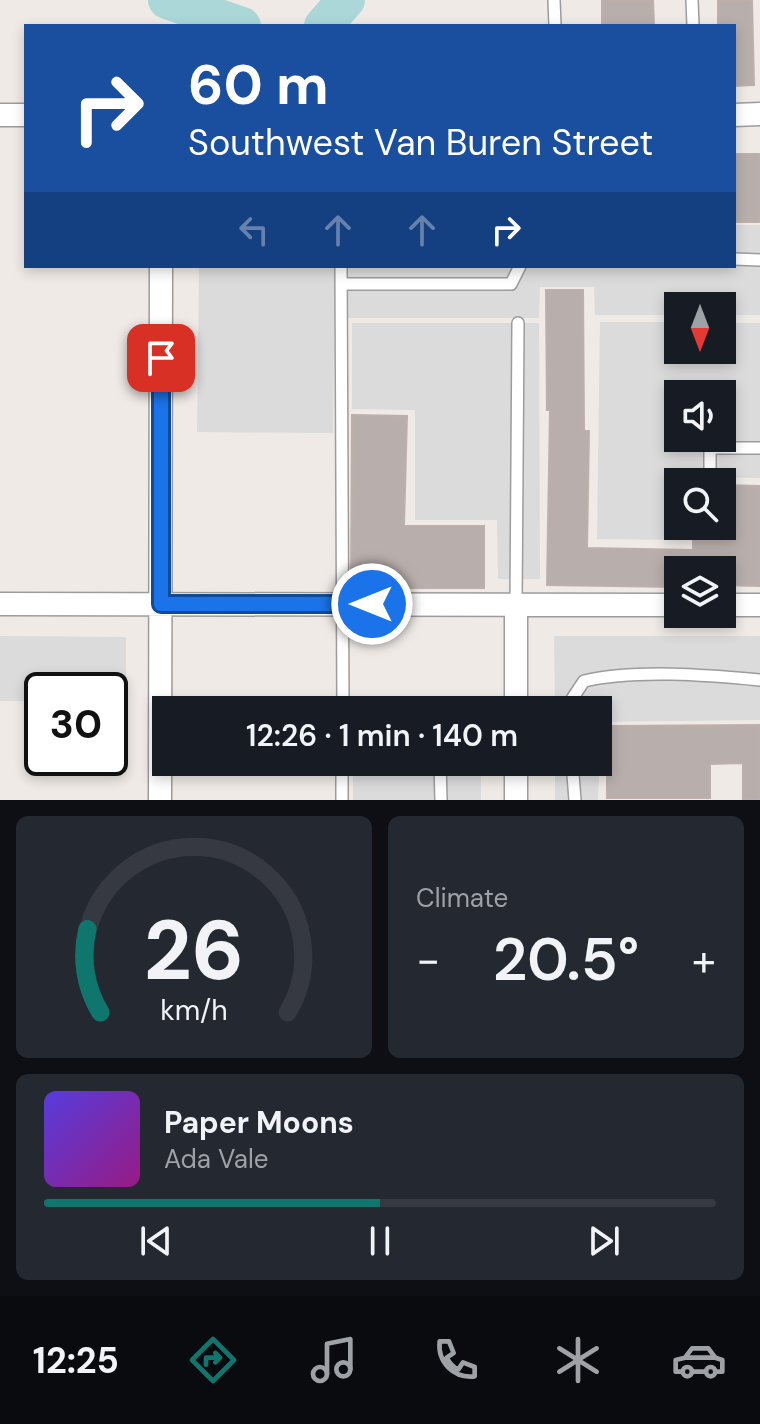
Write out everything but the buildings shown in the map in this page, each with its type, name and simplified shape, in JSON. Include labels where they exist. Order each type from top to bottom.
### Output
[{"type":"street","points":[[736,115],[760,114]]},
{"type":"street","points":[[0,115],[24,115]]},
{"type":"street","points":[[160,800],[161,268]]},
{"type":"street","points":[[0,604],[664,605]]},
{"type":"street","points":[[516,605],[516,696]]},
{"type":"street","points":[[736,605],[760,605]]},
{"type":"street","points":[[516,776],[516,800]]},
{"type":"lane","points":[[554,0],[555,24]]},
{"type":"lane","points":[[692,0],[693,24]]},
{"type":"lane","points":[[736,259],[760,260]]},
{"type":"lane","points":[[341,268],[343,696]]},
{"type":"lane","points":[[341,284],[511,284],[519,268]]},
{"type":"lane","points":[[516,605],[518,323]]},
{"type":"lane","points":[[710,468],[710,448],[760,448]]},
{"type":"lane","points":[[574,696],[584,681],[606,676],[715,676],[760,680]]},
{"type":"lane","points":[[342,776],[342,800]]},
{"type":"lane","points":[[440,776],[441,800]]},
{"type":"lane","points":[[573,776],[575,800]]},
{"type":"shaded area","points":[[736,225],[760,225],[760,315],[736,315],[736,292],[664,292],[664,315],[595,315],[594,287],[540,287],[539,318],[346,318],[346,268],[736,268]]},
{"type":"shaded area","points":[[199,268],[335,268],[333,433],[197,432]]},
{"type":"shaded area","points":[[600,322],[664,322],[664,364],[736,364],[736,323],[760,323],[760,478],[736,478],[736,468],[664,468],[664,540],[597,539]]},
{"type":"shaded area","points":[[352,323],[539,323],[540,579],[498,579],[497,520],[415,520],[415,410],[352,409]]},
{"type":"shaded area","points":[[0,636],[126,637],[126,672],[24,672],[24,701],[0,701]]},
{"type":"shaded area","points":[[554,636],[760,636],[760,720],[612,722],[612,696],[555,696]]},
{"type":"shaded area","points":[[353,776],[481,776],[481,800],[353,800]]},
{"type":"shaded area","points":[[555,776],[599,776],[598,800],[555,800]]},
{"type":"waterway","points":[[167,0],[236,24]]},
{"type":"waterway","points":[[325,24],[346,0]]},
{"type":"route","points":[[161,358],[161,604],[372,604]]}]
